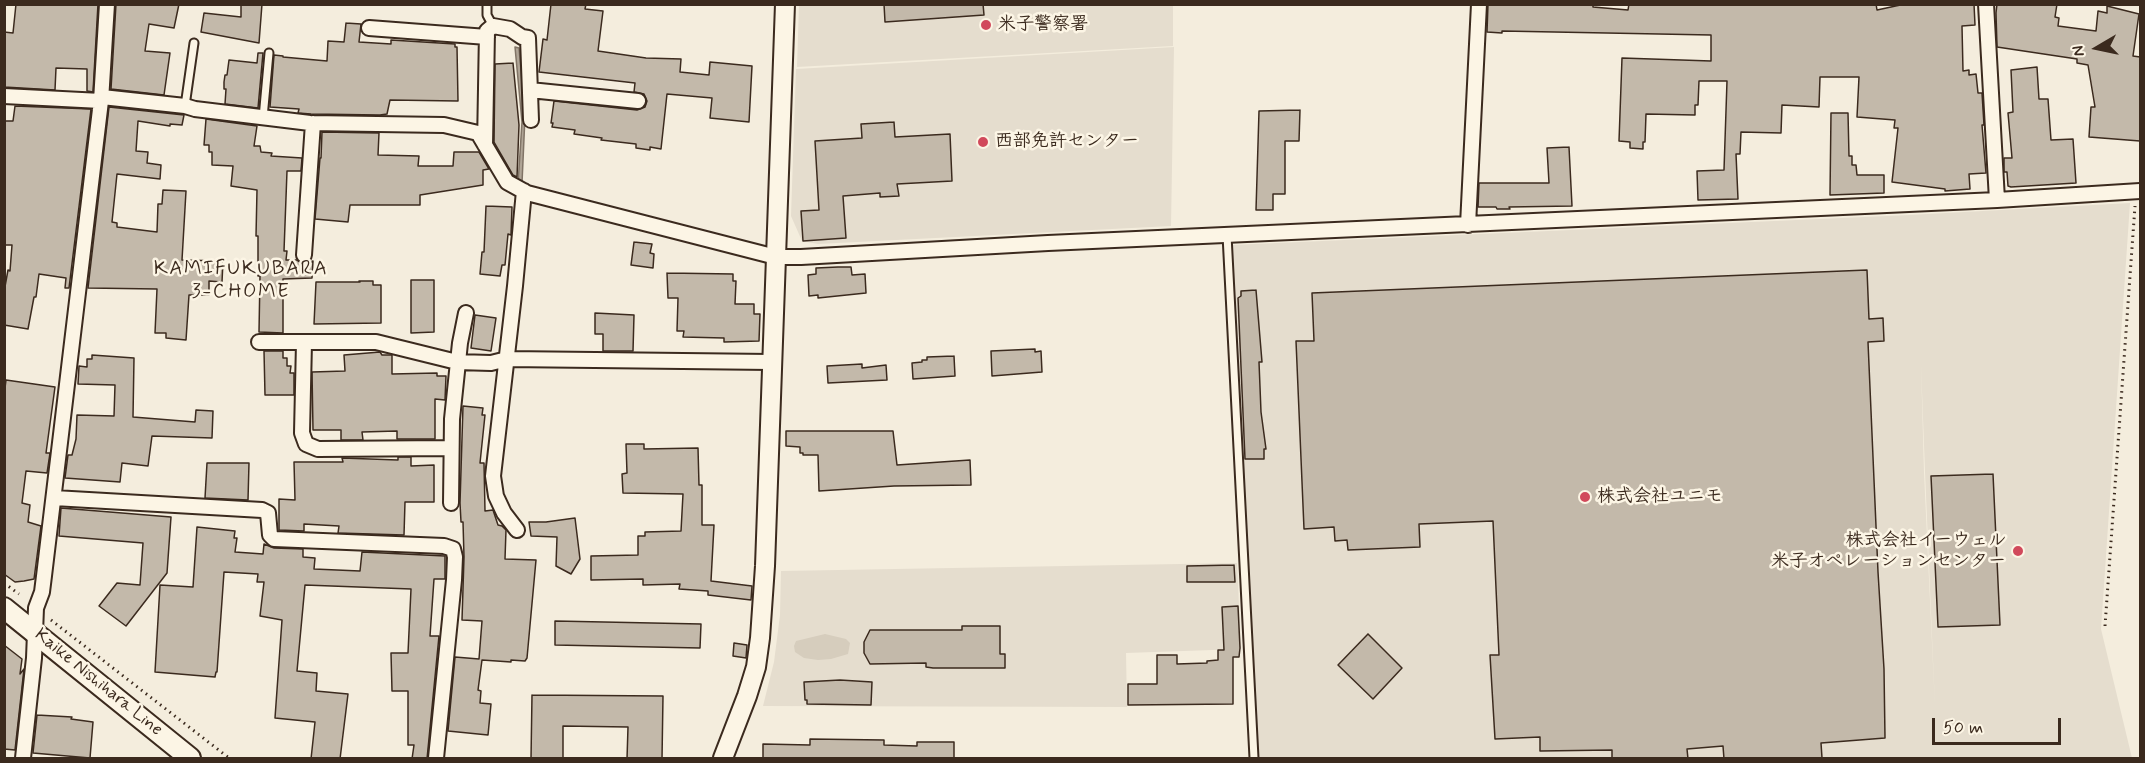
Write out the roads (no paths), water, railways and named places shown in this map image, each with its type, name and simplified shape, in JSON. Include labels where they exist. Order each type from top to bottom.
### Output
[{"type":"main road","name":"Kaike Nishihara Line","points":[[4,608],[41,624],[190,759]]},
{"type":"street","points":[[23,759],[41,624],[36,608],[42,592],[101,99],[106,4]]},
{"type":"street","points":[[723,759],[756,667],[760,638],[765,566],[785,4]]},
{"type":"street","points":[[1468,225],[1479,4]]},
{"type":"street","points":[[1986,4],[1997,200]]},
{"type":"street","points":[[369,28],[490,31],[510,29],[528,38],[531,120]]},
{"type":"street","points":[[485,145],[490,31]]},
{"type":"street","points":[[530,90],[638,101]]},
{"type":"street","points":[[4,96],[101,99],[185,106],[313,123],[444,125],[478,133],[507,182],[524,191],[776,257],[2138,192]]},
{"type":"street","points":[[304,255],[313,123]]},
{"type":"street","points":[[517,530],[504,513],[496,496],[493,476],[524,191]]},
{"type":"street","points":[[451,503],[451,448],[461,331],[466,313]]},
{"type":"street","points":[[259,342],[376,342],[458,362],[491,363],[507,359],[771,362]]},
{"type":"street","points":[[303,342],[302,433],[306,444],[318,449],[451,448]]},
{"type":"street","points":[[54,498],[262,510],[268,513],[270,535],[274,539],[444,546],[453,549],[455,557],[436,759]]},
{"type":"lane","points":[[487,4],[490,31]]},
{"type":"lane","points":[[185,106],[194,43]]},
{"type":"lane","points":[[264,118],[269,53]]},
{"type":"lane","points":[[1227,236],[1254,759]]},
{"type":"place","name":"米子警察署","points":[[986,25]]},
{"type":"place","name":"西部免許センター","points":[[983,142]]},
{"type":"place","name":"株式会社ユニモ","points":[[1585,497]]},
{"type":"place","name":"株式会社イーウェル 米子オペレーションセンター","points":[[2018,551]]},
{"type":"district","name":"KAMIFUKUBARA 3-CHOME","points":[[241,282]]}]
